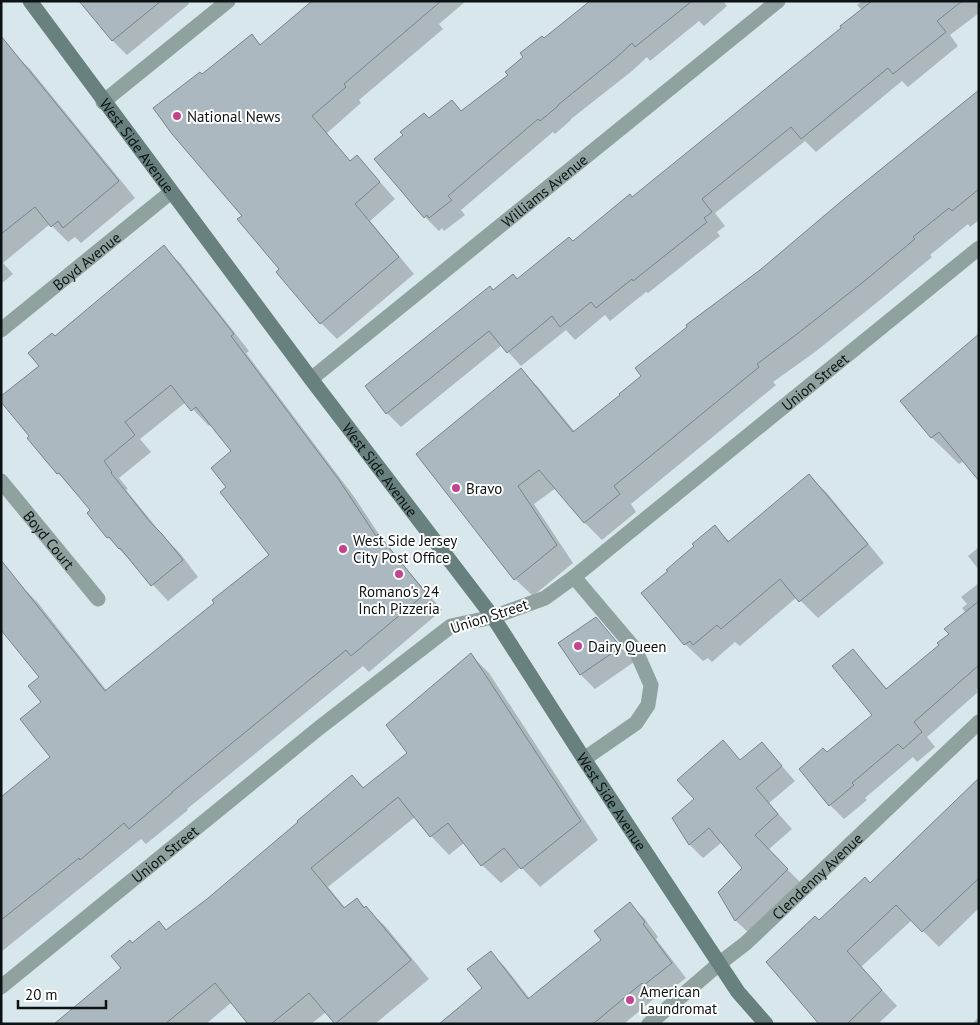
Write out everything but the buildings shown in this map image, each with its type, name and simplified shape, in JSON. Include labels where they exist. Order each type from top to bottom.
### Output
[{"type":"main road","name":"West Side Avenue","points":[[30,1],[103,102],[311,379],[493,617],[738,992],[766,1024]]},
{"type":"street","points":[[103,102],[228,1]]},
{"type":"street","name":"Williams Avenue","points":[[311,379],[778,1]]},
{"type":"street","name":"Boyd Avenue","points":[[1,330],[171,192]]},
{"type":"street","name":"Union Street","points":[[1,987],[319,728],[451,626],[493,617],[545,598],[574,577],[979,248]]},
{"type":"street","name":"Boyd Court","points":[[1,481],[98,599]]},
{"type":"street","points":[[574,577],[634,649],[651,685],[648,705],[636,723],[584,759]]},
{"type":"street","name":"Clendenny Avenue","points":[[649,1024],[746,943],[979,722]]},
{"type":"place","name":"National News","points":[[177,116]]},
{"type":"place","name":"Bravo","points":[[456,488]]},
{"type":"place","name":"West Side Jersey City Post Office","points":[[343,549]]},
{"type":"place","name":"Romano's 24 Inch Pizzeria","points":[[399,574]]},
{"type":"place","name":"Dairy Queen","points":[[578,646]]},
{"type":"place","name":"American Laundromat","points":[[630,1000]]}]
